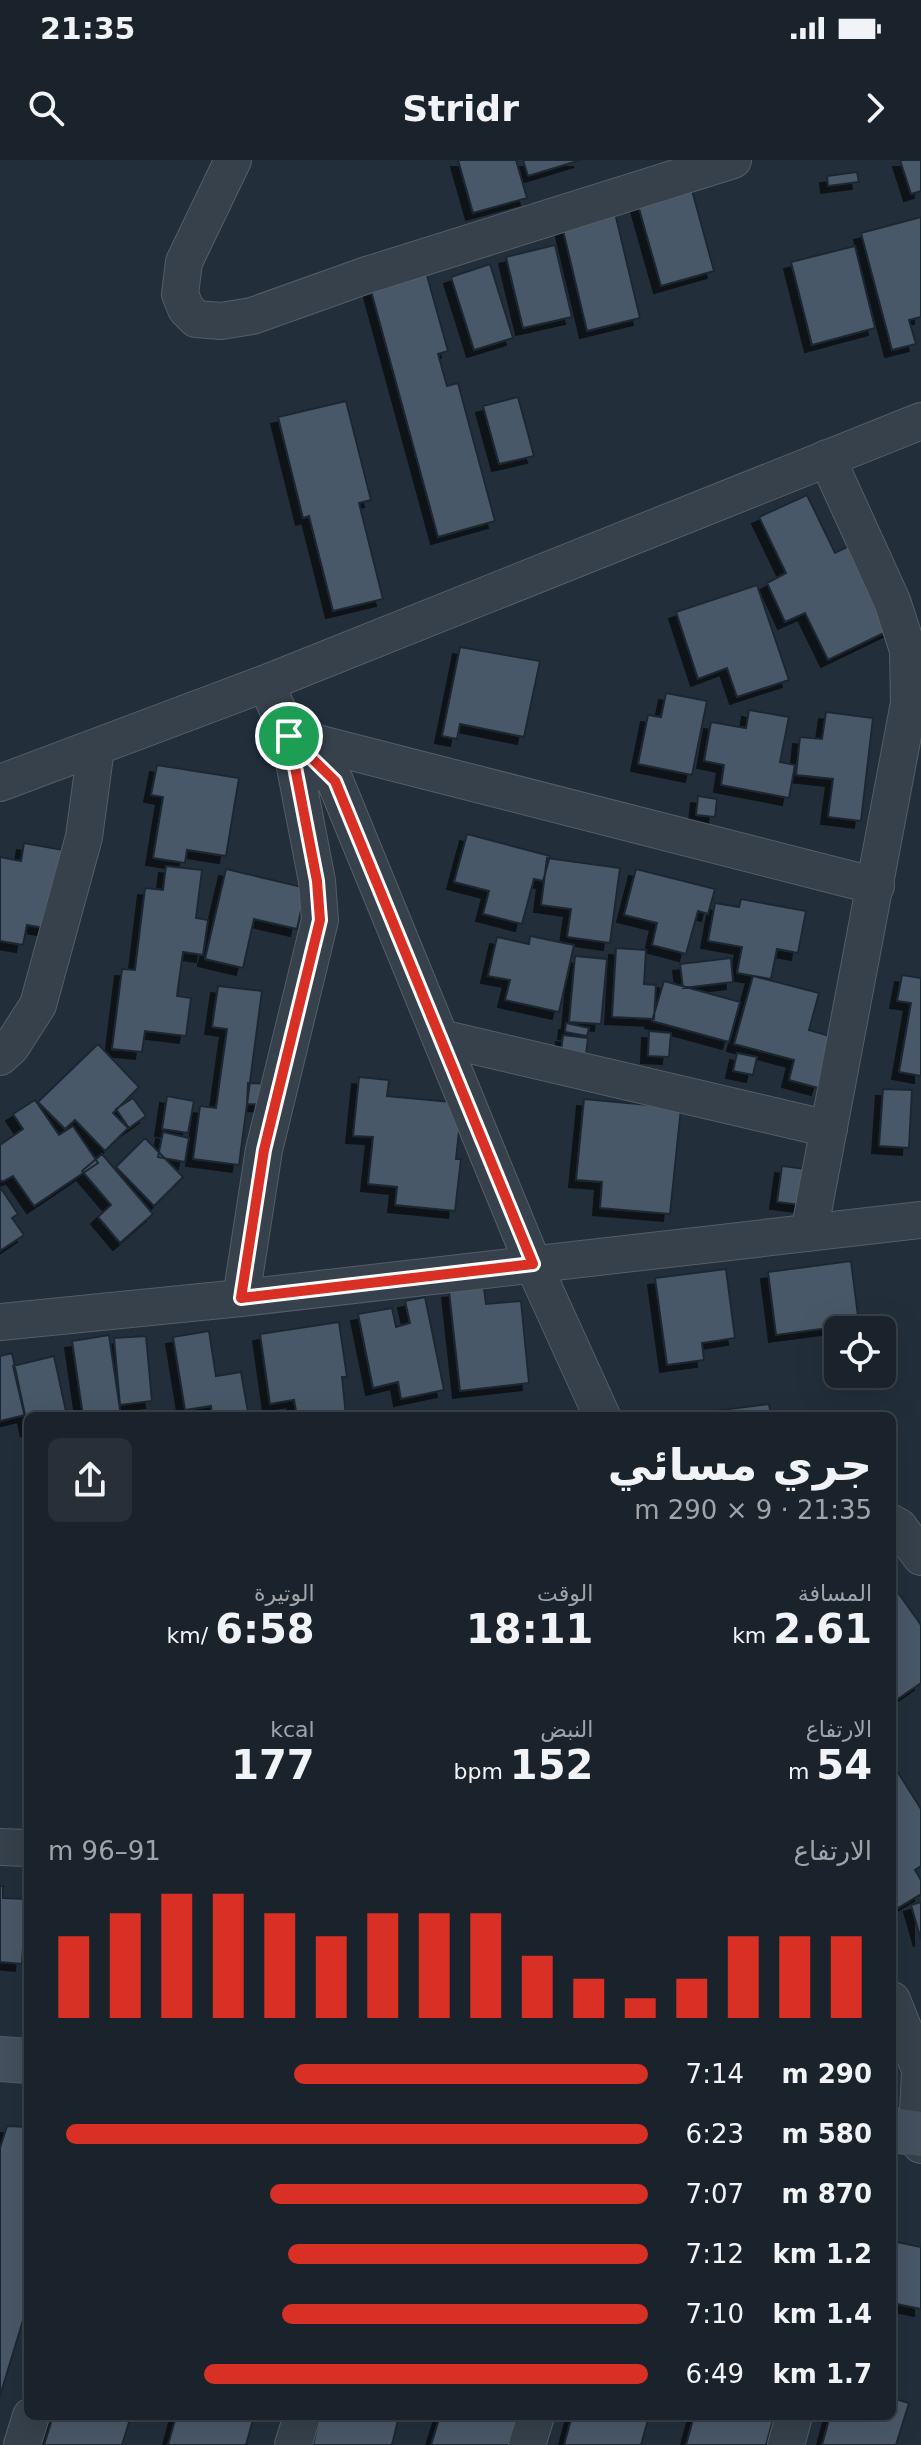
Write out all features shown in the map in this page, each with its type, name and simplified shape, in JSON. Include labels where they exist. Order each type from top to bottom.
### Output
[{"type":"street","points":[[233,160],[184,262],[180,294],[186,309],[196,319],[221,321],[252,316],[367,275],[733,160]]},
{"type":"street","points":[[0,783],[266,683],[921,421]]},
{"type":"street","points":[[809,1233],[909,703],[908,650],[892,601],[827,458]]},
{"type":"street","points":[[241,1298],[264,1150],[320,920],[317,881],[289,736],[266,683]]},
{"type":"street","points":[[289,736],[876,886]]},
{"type":"street","points":[[289,736],[335,781],[533,1264],[600,1412]]},
{"type":"street","points":[[0,1057],[11,1047],[38,1005],[84,837],[96,748]]},
{"type":"street","points":[[441,1038],[829,1129]]},
{"type":"street","points":[[0,1322],[241,1298],[921,1220]]},
{"type":"street","points":[[896,1525],[921,1557]]},
{"type":"street","points":[[0,1847],[24,1848]]},
{"type":"street","points":[[896,2010],[921,2071],[913,2136]]},
{"type":"street","points":[[0,2059],[24,2061]]},
{"type":"street","points":[[22,2445],[30,2420]]},
{"type":"street","points":[[293,2445],[301,2420]]},
{"type":"street","points":[[527,2445],[535,2420]]},
{"type":"street","points":[[786,2445],[793,2420]]},
{"type":"building","points":[[458,160],[516,160],[527,198],[473,213]]},
{"type":"building","points":[[523,160],[581,160],[528,176]]},
{"type":"building","points":[[900,160],[921,160],[921,191],[911,194]]},
{"type":"building","points":[[857,172],[859,182],[828,186],[827,176]]},
{"type":"building","points":[[690,183],[714,271],[661,286],[636,198]]},
{"type":"building","points":[[615,213],[640,318],[587,331],[562,226]]},
{"type":"building","points":[[921,217],[921,317],[909,320],[916,344],[892,350],[861,233]]},
{"type":"building","points":[[555,245],[572,317],[523,328],[506,257]]},
{"type":"building","points":[[855,246],[875,328],[812,345],[791,262]]},
{"type":"building","points":[[490,264],[513,338],[474,350],[451,277]]},
{"type":"building","points":[[426,272],[448,351],[438,354],[447,386],[458,383],[495,521],[438,537],[370,287]]},
{"type":"building","points":[[518,397],[534,456],[499,464],[483,406]]},
{"type":"building","points":[[346,401],[371,500],[359,503],[383,599],[333,611],[309,516],[303,518],[278,417]]},
{"type":"building","points":[[807,495],[835,553],[849,546],[890,630],[828,660],[805,613],[785,622],[767,583],[786,573],[759,517]]},
{"type":"building","points":[[757,585],[789,680],[737,697],[727,668],[698,679],[676,612]]},
{"type":"building","points":[[460,647],[540,661],[524,737],[460,724],[457,739],[442,736]]},
{"type":"building","points":[[666,693],[707,701],[692,775],[638,764],[648,715],[661,717]]},
{"type":"building","points":[[749,710],[789,717],[780,762],[795,765],[789,798],[721,785],[724,765],[704,761],[711,722],[746,728]]},
{"type":"building","points":[[826,712],[873,718],[861,821],[828,817],[833,779],[796,775],[800,737],[822,739]]},
{"type":"building","points":[[157,765],[239,778],[226,856],[187,850],[185,863],[153,858],[163,797],[151,795]]},
{"type":"building","points":[[698,796],[717,799],[715,817],[696,815]]},
{"type":"building","points":[[467,834],[550,856],[543,881],[534,879],[522,924],[483,914],[489,891],[454,882]]},
{"type":"building","points":[[24,843],[63,850],[49,929],[27,925],[23,945],[0,941],[0,857],[21,861]]},
{"type":"building","points":[[547,858],[620,868],[610,943],[567,937],[571,909],[541,905]]},
{"type":"building","points":[[166,866],[202,870],[196,918],[208,920],[203,955],[183,952],[177,996],[191,998],[186,1036],[145,1031],[142,1052],[112,1049],[122,969],[135,970],[145,888],[163,890]]},
{"type":"building","points":[[226,869],[306,888],[297,929],[254,919],[243,968],[205,959]]},
{"type":"building","points":[[636,869],[715,889],[708,914],[698,911],[686,954],[652,945],[657,923],[624,915]]},
{"type":"building","points":[[741,899],[806,911],[798,953],[777,949],[771,979],[737,973],[742,947],[708,941],[715,903],[739,907]]},
{"type":"building","points":[[530,936],[574,945],[559,1012],[505,1000],[510,980],[488,976],[497,937],[529,944]]},
{"type":"building","points":[[616,948],[646,950],[644,984],[656,985],[654,1019],[612,1017]]},
{"type":"building","points":[[575,956],[607,959],[601,1024],[569,1022]]},
{"type":"building","points":[[731,958],[733,982],[683,988],[680,964]]},
{"type":"building","points":[[902,975],[921,978],[921,1076],[899,1072],[911,1003],[897,1001]]},
{"type":"building","points":[[753,976],[819,993],[809,1030],[833,1037],[818,1088],[789,1080],[794,1060],[734,1044]]},
{"type":"building","points":[[664,981],[740,1002],[729,1042],[652,1021]]},
{"type":"building","points":[[218,986],[262,991],[239,1165],[193,1159],[200,1106],[216,1108],[227,1029],[212,1027]]},
{"type":"building","points":[[566,1023],[589,1028],[587,1036],[565,1032]]},
{"type":"building","points":[[649,1031],[671,1033],[669,1057],[648,1056]]},
{"type":"building","points":[[563,1035],[588,1038],[586,1054],[561,1052]]},
{"type":"building","points":[[98,1044],[139,1087],[113,1113],[128,1128],[105,1151],[75,1120],[65,1129],[38,1102]]},
{"type":"building","points":[[737,1053],[757,1057],[753,1075],[733,1071]]},
{"type":"building","points":[[359,1077],[389,1080],[387,1096],[462,1103],[456,1159],[461,1159],[455,1211],[395,1205],[397,1187],[368,1184],[373,1137],[353,1136]]},
{"type":"building","points":[[248,1083],[277,1084],[277,1105],[247,1104]]},
{"type":"building","points":[[883,1089],[912,1090],[909,1148],[879,1146]]},
{"type":"building","points":[[167,1096],[194,1101],[188,1133],[162,1129]]},
{"type":"building","points":[[133,1098],[146,1116],[129,1128],[116,1109]]},
{"type":"building","points":[[584,1099],[681,1108],[670,1214],[600,1208],[602,1182],[576,1180]]},
{"type":"building","points":[[35,1100],[59,1135],[73,1126],[98,1163],[34,1206],[13,1176],[2,1182],[0,1179],[0,1145],[23,1129],[13,1114]]},
{"type":"building","points":[[163,1132],[189,1138],[185,1162],[158,1157]]},
{"type":"building","points":[[145,1138],[183,1177],[154,1206],[116,1167]]},
{"type":"building","points":[[102,1154],[153,1214],[120,1243],[98,1217],[111,1205],[82,1171]]},
{"type":"building","points":[[782,1166],[814,1170],[810,1206],[777,1202]]},
{"type":"building","points":[[0,1187],[18,1214],[12,1218],[24,1235],[0,1251]]},
{"type":"building","points":[[851,1261],[858,1316],[824,1316],[824,1329],[776,1335],[768,1272]]},
{"type":"building","points":[[726,1269],[735,1338],[702,1343],[704,1360],[667,1365],[655,1278]]},
{"type":"building","points":[[484,1288],[486,1304],[521,1301],[529,1383],[460,1391],[449,1291]]},
{"type":"building","points":[[425,1297],[444,1390],[401,1399],[398,1382],[373,1388],[358,1314],[392,1308],[396,1327],[410,1323],[405,1301]]},
{"type":"building","points":[[339,1322],[347,1377],[342,1377],[346,1412],[296,1412],[294,1400],[270,1404],[260,1334]]},
{"type":"building","points":[[209,1331],[216,1376],[241,1372],[248,1412],[212,1412],[211,1406],[185,1410],[173,1337]]},
{"type":"building","points":[[109,1335],[120,1412],[82,1412],[72,1341]]},
{"type":"building","points":[[146,1336],[152,1401],[120,1405],[114,1338]]},
{"type":"building","points":[[12,1353],[24,1412],[24,1415],[0,1421],[0,1356]]},
{"type":"building","points":[[54,1356],[66,1412],[24,1413],[13,1366]]},
{"type":"building","points":[[769,1404],[770,1412],[706,1412]]},
{"type":"building","points":[[896,1590],[921,1625],[921,1683],[896,1700]]},
{"type":"building","points":[[896,1769],[921,1809],[921,1866],[915,1870],[921,1880],[921,1894],[898,1908]]},
{"type":"building","points":[[0,1886],[3,1886],[3,1898],[24,1899],[24,1932],[22,1964],[0,1962]]},
{"type":"building","points":[[921,1902],[921,1940],[911,1905]]},
{"type":"building","points":[[7,2126],[24,2127],[24,2317],[0,2396],[0,2148]]},
{"type":"building","points":[[896,2242],[921,2247],[921,2309],[896,2304]]},
{"type":"building","points":[[896,2399],[909,2403],[896,2445],[822,2445],[829,2420],[896,2420]]},
{"type":"building","points":[[52,2420],[130,2420],[122,2445],[44,2445]]},
{"type":"building","points":[[175,2420],[253,2420],[246,2445],[168,2445]]},
{"type":"building","points":[[319,2420],[398,2420],[392,2445],[313,2445]]},
{"type":"building","points":[[439,2420],[518,2420],[511,2445],[431,2445]]},
{"type":"building","points":[[571,2420],[648,2420],[641,2445],[564,2445]]},
{"type":"building","points":[[693,2420],[773,2420],[766,2445],[686,2445]]},
{"type":"route","points":[[289,736],[335,781],[533,1264],[241,1298],[264,1150],[320,920],[317,881],[289,736]]}]
